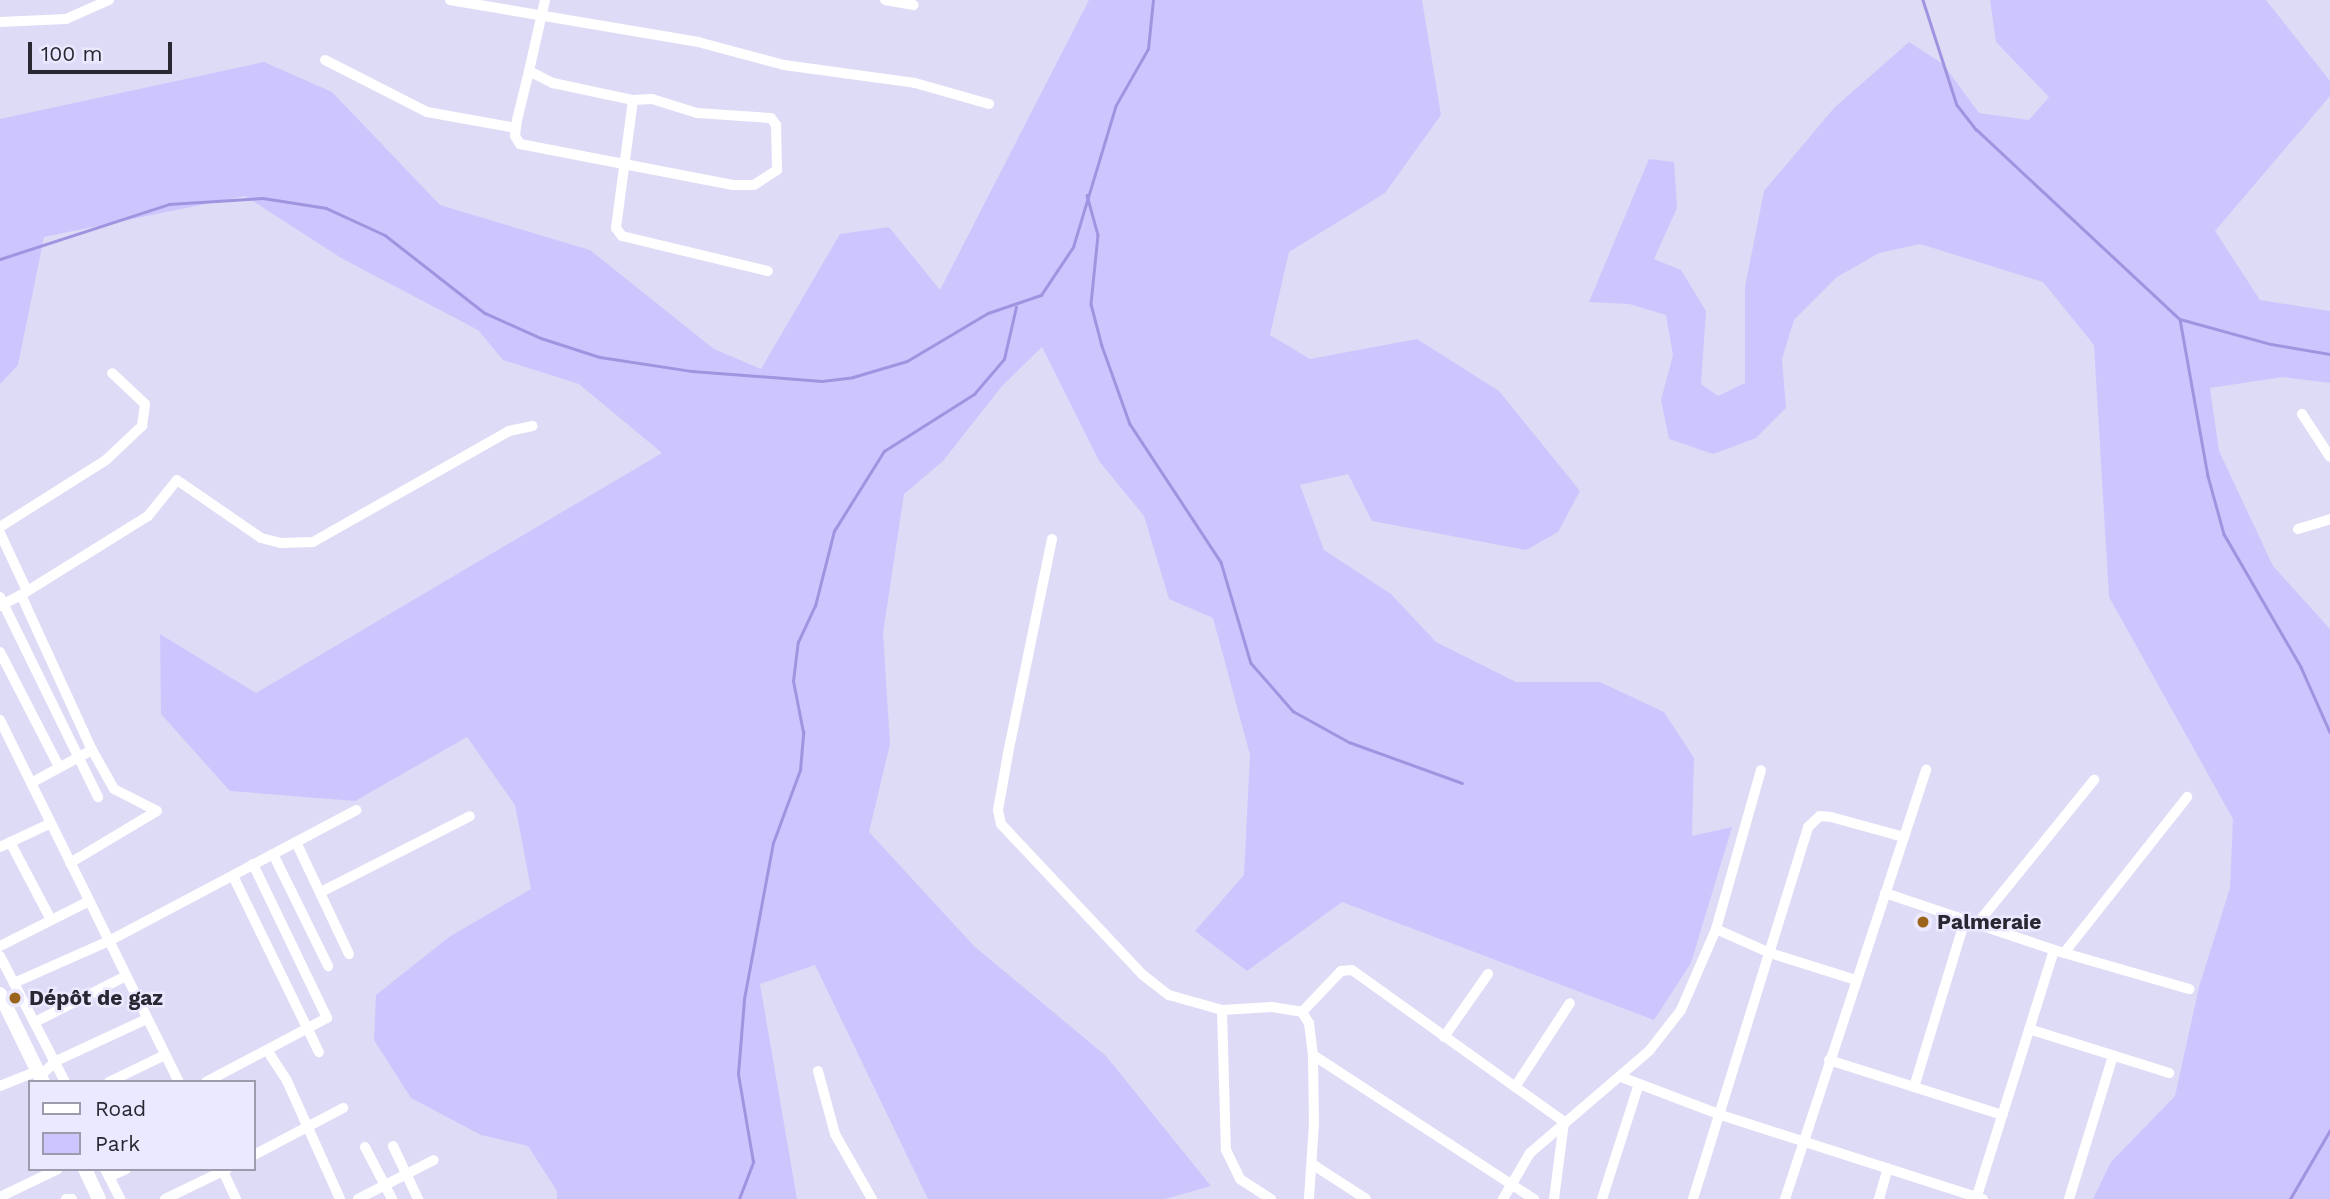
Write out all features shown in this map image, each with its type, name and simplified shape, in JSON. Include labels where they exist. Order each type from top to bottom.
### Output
[{"type":"main road","points":[[0,994],[40,1076]]},
{"type":"main road","points":[[86,1171],[99,1199]]},
{"type":"street","points":[[0,22],[66,19],[109,0]]},
{"type":"street","points":[[450,0],[542,18],[698,42],[783,65],[915,83],[989,104]]},
{"type":"street","points":[[529,71],[553,83],[633,100],[652,99],[697,113],[771,118],[776,125],[777,170],[754,185],[733,185],[520,144],[516,128],[545,0]]},
{"type":"street","points":[[885,0],[914,5]]},
{"type":"street","points":[[325,60],[427,112],[516,128]]},
{"type":"street","points":[[633,100],[616,228],[622,236],[768,271]]},
{"type":"street","points":[[0,527],[106,460],[142,426],[145,404],[112,373]]},
{"type":"street","points":[[2302,414],[2330,457]]},
{"type":"street","points":[[98,797],[1,602],[24,593],[153,512],[177,480],[251,533],[281,543],[313,542],[509,431],[532,426]]},
{"type":"street","points":[[2298,529],[2330,519]]},
{"type":"street","points":[[0,533],[92,750],[114,789],[157,811],[70,863]]},
{"type":"street","points":[[1052,539],[1000,798],[1001,824],[1143,975],[1183,1002],[1223,1010],[1272,1007],[1302,1012],[1309,1023],[1313,1055],[1309,1199]]},
{"type":"street","points":[[0,652],[59,767]]},
{"type":"street","points":[[0,720],[177,1080]]},
{"type":"street","points":[[31,783],[92,750]]},
{"type":"street","points":[[1785,1199],[1802,1140],[1926,770]]},
{"type":"street","points":[[1503,1199],[1530,1153],[1649,1051],[1681,1010],[1716,929],[1761,771]]},
{"type":"street","points":[[1977,924],[2094,780]]},
{"type":"street","points":[[1621,1077],[1721,1115],[1979,1198],[2029,1029],[2059,951],[2187,797]]},
{"type":"street","points":[[14,983],[109,941],[356,810]]},
{"type":"street","points":[[321,892],[470,816]]},
{"type":"street","points":[[1693,1199],[1814,819],[1830,817],[1904,837]]},
{"type":"street","points":[[50,918],[5,844],[51,823]]},
{"type":"street","points":[[296,842],[349,954]]},
{"type":"street","points":[[274,854],[328,966]]},
{"type":"street","points":[[210,1080],[325,1021],[326,1013],[253,864]]},
{"type":"street","points":[[233,876],[319,1052]]},
{"type":"street","points":[[1885,893],[2059,951],[2189,989]]},
{"type":"street","points":[[0,947],[50,918],[89,901]]},
{"type":"street","points":[[1914,1087],[1965,920]]},
{"type":"street","points":[[1716,929],[1770,953],[1856,980]]},
{"type":"street","points":[[0,956],[64,1080]]},
{"type":"street","points":[[1302,1012],[1341,971],[1352,970],[1564,1122]]},
{"type":"street","points":[[1444,1037],[1488,974]]},
{"type":"street","points":[[34,1022],[126,976]]},
{"type":"street","points":[[1515,1087],[1570,1003]]},
{"type":"street","points":[[1223,1010],[1226,1150],[1240,1179],[1271,1199]]},
{"type":"street","points":[[0,1086],[40,1076],[56,1061],[147,1018]]},
{"type":"street","points":[[2029,1029],[2169,1073]]},
{"type":"street","points":[[267,1051],[287,1081],[305,1128],[340,1199]]},
{"type":"street","points":[[113,1080],[165,1055]]},
{"type":"street","points":[[1313,1055],[1534,1199]]},
{"type":"street","points":[[2069,1199],[2113,1056]]},
{"type":"street","points":[[1829,1060],[2002,1115]]},
{"type":"street","points":[[818,1071],[835,1134],[872,1199]]},
{"type":"street","points":[[1602,1199],[1639,1084]]},
{"type":"street","points":[[256,1154],[343,1108]]},
{"type":"street","points":[[1554,1199],[1562,1164],[1564,1122]]},
{"type":"street","points":[[393,1146],[418,1199]]},
{"type":"street","points":[[365,1147],[392,1199]]},
{"type":"street","points":[[358,1199],[434,1160]]},
{"type":"street","points":[[1312,1164],[1366,1199]]},
{"type":"street","points":[[1878,1199],[1888,1168]]},
{"type":"street","points":[[0,1196],[54,1171]]},
{"type":"street","points":[[165,1199],[222,1171]]},
{"type":"street","points":[[224,1171],[234,1198]]},
{"type":"street","points":[[107,1173],[120,1199]]},
{"type":"street","points":[[66,1199],[72,1199]]},
{"type":"green space","points":[[1089,0],[1422,0],[1441,115],[1385,193],[1289,252],[1270,335],[1310,359],[1417,339],[1499,391],[1580,491],[1558,532],[1526,550],[1372,521],[1348,474],[1300,485],[1324,550],[1391,594],[1436,642],[1516,682],[1600,682],[1664,712],[1694,758],[1692,836],[1732,827],[1691,963],[1654,1020],[1342,902],[1247,971],[1195,931],[1244,875],[1250,755],[1213,618],[1169,599],[1144,516],[1099,461],[1042,347],[1002,386],[943,461],[904,494],[883,633],[890,744],[869,832],[974,946],[1106,1056],[1211,1186],[1165,1199],[928,1199],[815,965],[760,984],[797,1199],[557,1199],[557,1191],[528,1146],[481,1135],[411,1098],[374,1040],[376,995],[449,937],[531,889],[515,805],[467,737],[355,801],[230,791],[161,714],[160,634],[256,693],[662,453],[579,384],[503,360],[478,330],[341,258],[245,196],[44,237],[18,365],[0,384],[0,119],[264,62],[332,92],[440,205],[590,250],[714,349],[761,369],[840,234],[889,227],[940,290]]},
{"type":"green space","points":[[1990,0],[2266,0],[2330,81],[2330,96],[2215,231],[2260,300],[2330,311],[2330,383],[2283,377],[2210,388],[2219,451],[2273,566],[2330,629],[2330,1199],[2093,1199],[2111,1162],[2175,1096],[2199,987],[2230,888],[2233,819],[2109,597],[2094,345],[2043,282],[1920,244],[1879,253],[1837,277],[1794,320],[1782,359],[1786,408],[1756,438],[1713,454],[1669,439],[1661,400],[1673,355],[1666,315],[1629,304],[1589,302],[1649,159],[1674,162],[1677,208],[1654,259],[1681,270],[1706,311],[1701,384],[1718,396],[1745,383],[1745,287],[1764,191],[1834,108],[1909,42],[1943,64],[1979,113],[2029,120],[2049,97],[1996,42]]},
{"type":"waterway","points":[[0,259],[169,204],[263,198],[326,208],[385,235],[485,313],[541,338],[600,357],[692,371],[822,381],[853,377],[907,361],[988,313],[1041,295],[1073,247],[1116,105],[1148,49],[1153,0]]},
{"type":"waterway","points":[[1923,0],[1957,105],[1976,129],[2180,319],[2208,476],[2224,534],[2301,667],[2330,732]]},
{"type":"waterway","points":[[1087,195],[1098,235],[1091,304],[1102,346],[1130,424],[1221,562],[1251,663],[1293,711],[1349,742],[1462,783]]},
{"type":"waterway","points":[[739,1199],[753,1162],[738,1074],[744,999],[773,843],[800,770],[803,732],[793,681],[798,642],[815,606],[834,531],[884,451],[974,394],[1004,359],[1016,307]]},
{"type":"waterway","points":[[2180,319],[2271,344],[2330,354]]},
{"type":"waterway","points":[[2290,1199],[2330,1130]]},
{"type":"place","name":"Palmeraie","points":[[1923,922]]},
{"type":"place","name":"Dépôt de gaz","points":[[15,998]]}]
